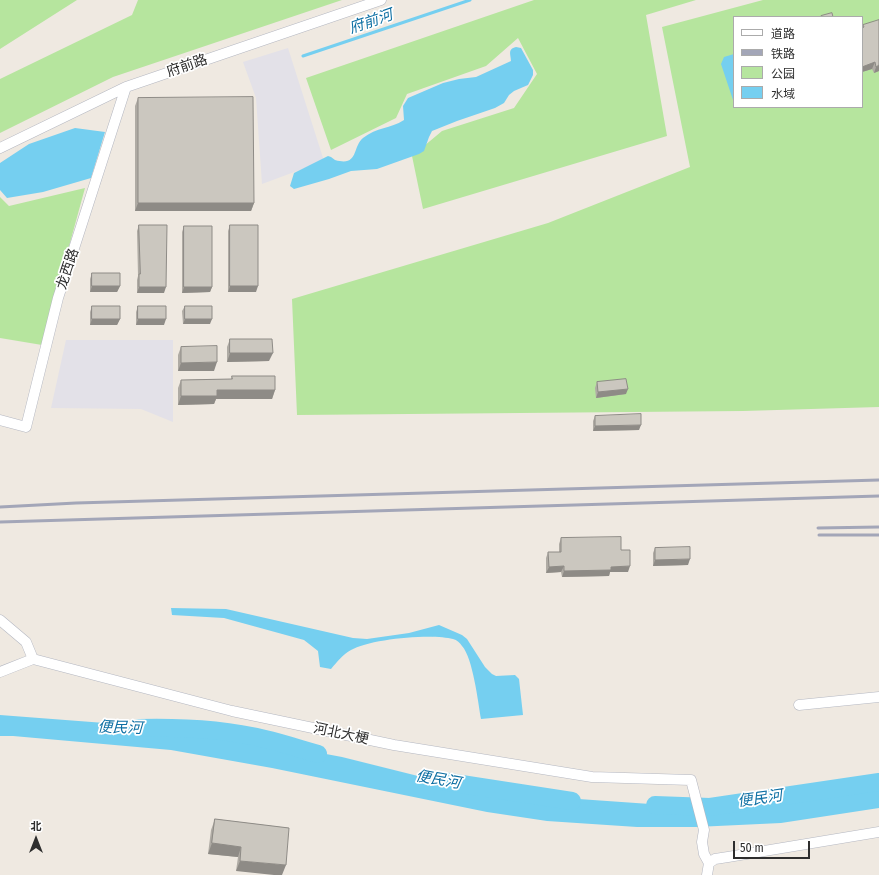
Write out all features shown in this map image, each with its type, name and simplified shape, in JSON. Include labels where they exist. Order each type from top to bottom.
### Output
[{"type":"street","name":"府前路","points":[[0,148],[126,87],[381,0]]},
{"type":"street","name":"龙西路","points":[[0,420],[26,427],[58,298],[126,87]]},
{"type":"street","points":[[0,620],[26,642],[33,659],[0,672]]},
{"type":"street","name":"河北大梗","points":[[33,659],[232,711],[394,745],[592,777],[691,780],[704,830],[702,842],[704,854],[709,864]]},
{"type":"street","points":[[799,704],[879,697]]},
{"type":"street","points":[[707,875],[709,864],[715,859],[879,832]]},
{"type":"shaded area","points":[[288,48],[324,161],[262,184],[256,98],[243,62]]},
{"type":"shaded area","points":[[66,340],[173,340],[173,422],[141,409],[51,408]]},
{"type":"green space","points":[[0,0],[77,0],[0,49]]},
{"type":"green space","points":[[138,0],[342,0],[113,77],[0,133],[0,79],[132,15]]},
{"type":"green space","points":[[534,0],[696,0],[646,15],[667,136],[423,209],[412,156],[442,131],[514,108],[537,74],[518,38],[486,66],[407,94],[396,118],[331,150],[306,78]]},
{"type":"green space","points":[[763,0],[879,0],[879,407],[743,411],[297,415],[292,299],[548,223],[690,167],[662,27]]},
{"type":"green space","points":[[85,188],[42,345],[0,338],[0,197],[9,206]]},
{"type":"water","points":[[516,47],[521,48],[533,70],[533,75],[528,85],[514,91],[509,95],[504,103],[495,108],[432,131],[424,151],[419,154],[377,169],[351,171],[294,189],[290,186],[294,173],[328,156],[335,160],[348,161],[354,155],[357,146],[368,134],[404,120],[403,106],[408,98],[443,83],[476,77],[511,61],[510,51]]},
{"type":"water","points":[[733,54],[733,100],[721,64],[724,57]]},
{"type":"water","points":[[75,128],[105,132],[91,178],[43,192],[7,198],[0,190],[0,163],[29,144]]},
{"type":"water","points":[[171,608],[226,609],[353,638],[367,639],[409,633],[439,625],[462,635],[467,639],[485,667],[492,674],[496,676],[515,675],[519,679],[523,715],[481,719],[469,660],[461,645],[453,639],[443,637],[416,637],[372,643],[360,646],[348,652],[340,658],[331,669],[320,667],[318,651],[304,640],[224,618],[172,615]]},
{"type":"water","points":[[0,715],[157,727],[214,733],[342,757],[426,778],[499,791],[550,797],[693,807],[728,807],[835,794],[879,786],[879,808],[781,823],[696,827],[637,827],[547,821],[487,812],[272,768],[171,750],[0,736]]},
{"type":"building","points":[[832,13],[833,16],[821,16]]},
{"type":"building","points":[[879,20],[879,65],[876,67],[875,62],[863,67],[863,25]]},
{"type":"building","points":[[253,97],[254,203],[138,203],[138,98]]},
{"type":"building","points":[[139,225],[167,225],[166,287],[139,287]]},
{"type":"building","points":[[230,225],[258,225],[258,286],[230,286]]},
{"type":"building","points":[[184,226],[212,226],[212,287],[184,287]]},
{"type":"building","points":[[92,273],[120,273],[120,286],[92,286]]},
{"type":"building","points":[[92,306],[120,306],[120,319],[92,319]]},
{"type":"building","points":[[138,306],[166,306],[166,319],[138,319]]},
{"type":"building","points":[[185,306],[212,306],[212,319],[185,319]]},
{"type":"building","points":[[230,339],[272,339],[273,353],[230,353]]},
{"type":"building","points":[[217,346],[217,362],[181,363],[181,347]]},
{"type":"building","points":[[232,376],[275,376],[275,390],[217,390],[217,396],[181,396],[181,380],[232,379]]},
{"type":"building","points":[[626,379],[628,389],[598,392],[597,382]]},
{"type":"building","points":[[641,414],[641,425],[595,426],[595,416]]},
{"type":"building","points":[[621,537],[621,550],[630,550],[630,566],[611,567],[611,570],[564,571],[564,566],[549,567],[548,552],[561,552],[561,538]]},
{"type":"building","points":[[690,547],[690,559],[655,560],[655,548]]},
{"type":"building","points":[[215,819],[289,828],[286,865],[240,861],[241,847],[212,843]]},
{"type":"waterway","name":"府前河","points":[[303,56],[470,0]]},
{"type":"waterway","name":"便民河","points":[[139,728],[187,728],[234,733],[272,741],[318,754]]},
{"type":"waterway","name":"便民河","points":[[429,779],[572,801]]},
{"type":"waterway","name":"便民河","points":[[655,805],[710,807],[879,782]]},
{"type":"railway","points":[[0,507],[76,503],[879,480]]},
{"type":"railway","points":[[0,522],[879,496]]},
{"type":"railway","points":[[818,528],[879,527]]},
{"type":"railway","points":[[819,535],[879,535]]}]
